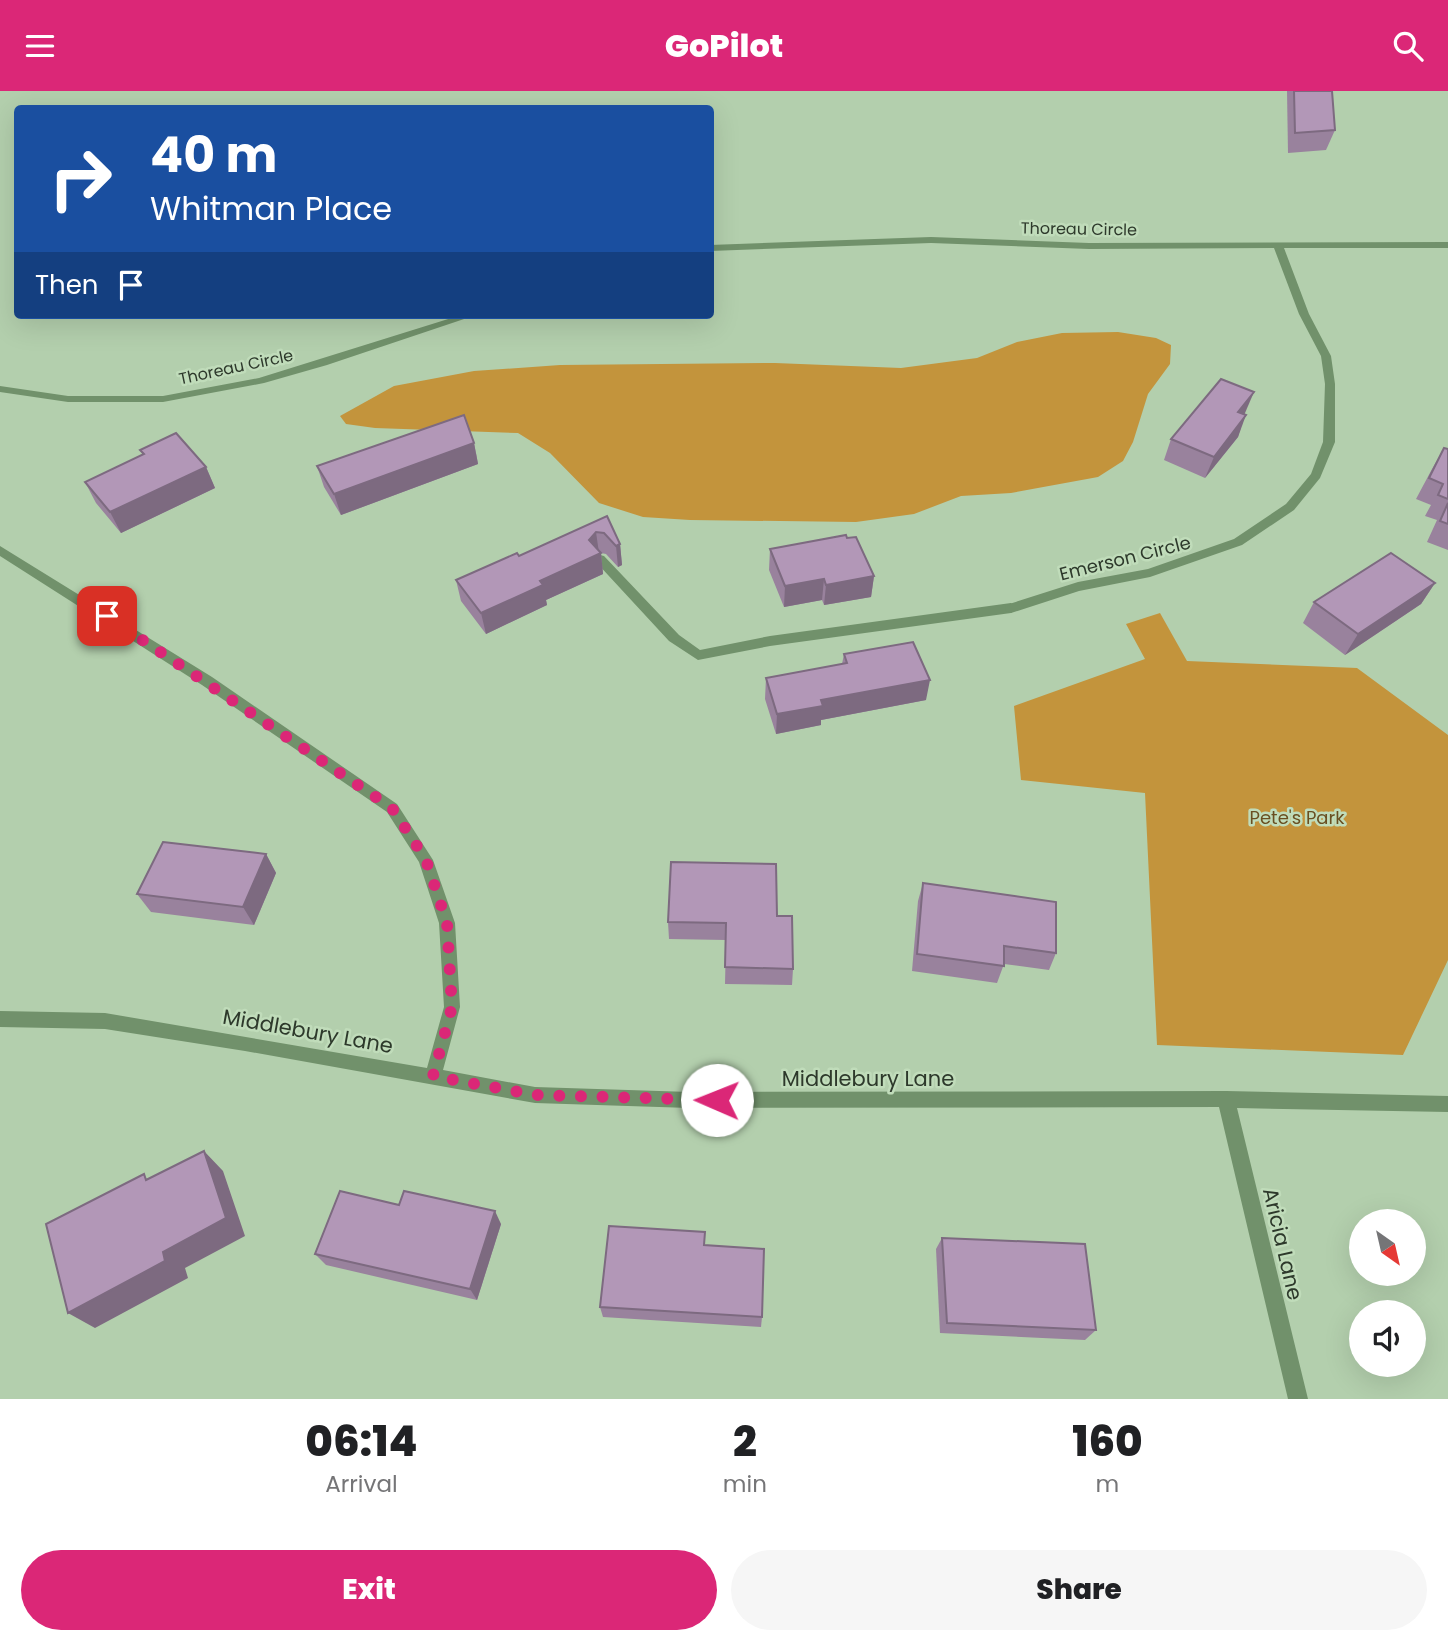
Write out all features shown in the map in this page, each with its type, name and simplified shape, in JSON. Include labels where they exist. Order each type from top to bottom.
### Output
[{"type":"street","name":"Thoreau Circle","points":[[714,249],[931,240],[1089,246],[1448,245]]},
{"type":"street","name":"Emerson Circle","points":[[600,559],[674,638],[698,655],[783,639],[1011,608],[1078,587],[1150,573],[1238,543],[1290,507],[1316,475],[1329,442],[1330,384],[1326,356],[1304,314],[1278,246]]},
{"type":"street","name":"Thoreau Circle","points":[[1,390],[90,399],[174,397],[272,377],[458,319]]},
{"type":"street","points":[[0,551],[207,681],[392,808],[426,860],[447,923],[452,1007],[433,1076]]},
{"type":"street","name":"Middlebury Lane","points":[[0,1019],[105,1021],[535,1095],[664,1100],[1226,1099],[1448,1104]]},
{"type":"street","name":"Aricia Lane","points":[[1226,1099],[1298,1399]]},
{"type":"green space","points":[[1118,332],[1156,338],[1171,345],[1170,364],[1148,394],[1133,442],[1123,461],[1098,477],[1011,493],[961,496],[914,514],[856,522],[643,517],[599,503],[550,453],[518,433],[375,428],[346,424],[340,416],[394,386],[474,371],[560,365],[775,363],[901,368],[977,358],[1017,342],[1062,333]]},
{"type":"green space","name":"Pete's Park","points":[[1160,613],[1187,661],[1357,668],[1448,735],[1448,960],[1403,1055],[1157,1045],[1145,793],[1021,780],[1014,706],[1145,659],[1126,624]]},
{"type":"building","points":[[1294,91],[1332,91],[1335,130],[1295,133]]},
{"type":"building","points":[[1221,379],[1254,392],[1238,412],[1246,415],[1214,457],[1171,439]]},
{"type":"building","points":[[464,415],[474,443],[334,494],[317,466]]},
{"type":"building","points":[[176,433],[206,467],[110,512],[85,482],[144,454],[140,450]]},
{"type":"building","points":[[1444,448],[1448,449],[1448,499],[1438,495],[1443,484],[1429,478]]},
{"type":"building","points":[[1448,503],[1448,524],[1440,521]]},
{"type":"building","points":[[607,516],[620,544],[616,546],[604,533],[596,532],[589,540],[601,553],[540,581],[543,585],[481,613],[456,580],[517,553],[519,556]]},
{"type":"building","points":[[846,535],[847,538],[856,537],[874,576],[826,585],[824,579],[785,586],[770,549]]},
{"type":"building","points":[[1391,553],[1435,583],[1358,634],[1314,602]]},
{"type":"building","points":[[913,642],[930,680],[821,700],[823,706],[777,714],[766,678],[847,663],[844,654]]},
{"type":"building","points":[[163,842],[266,854],[243,907],[137,894]]},
{"type":"building","points":[[671,862],[776,864],[777,916],[792,916],[793,969],[725,967],[726,923],[668,922]]},
{"type":"building","points":[[923,883],[1056,902],[1056,953],[1004,946],[1004,966],[917,954]]},
{"type":"building","points":[[204,1151],[226,1218],[163,1252],[165,1261],[68,1313],[46,1224],[144,1174],[146,1180]]},
{"type":"building","points":[[340,1191],[399,1205],[404,1191],[495,1211],[470,1289],[315,1254]]},
{"type":"building","points":[[609,1226],[705,1232],[704,1245],[764,1249],[762,1317],[600,1307]]},
{"type":"building","points":[[942,1238],[1085,1244],[1096,1330],[947,1323]]},
{"type":"route","points":[[107,616],[392,808],[426,860],[447,923],[452,1007],[433,1076],[535,1095],[717,1100]]}]
